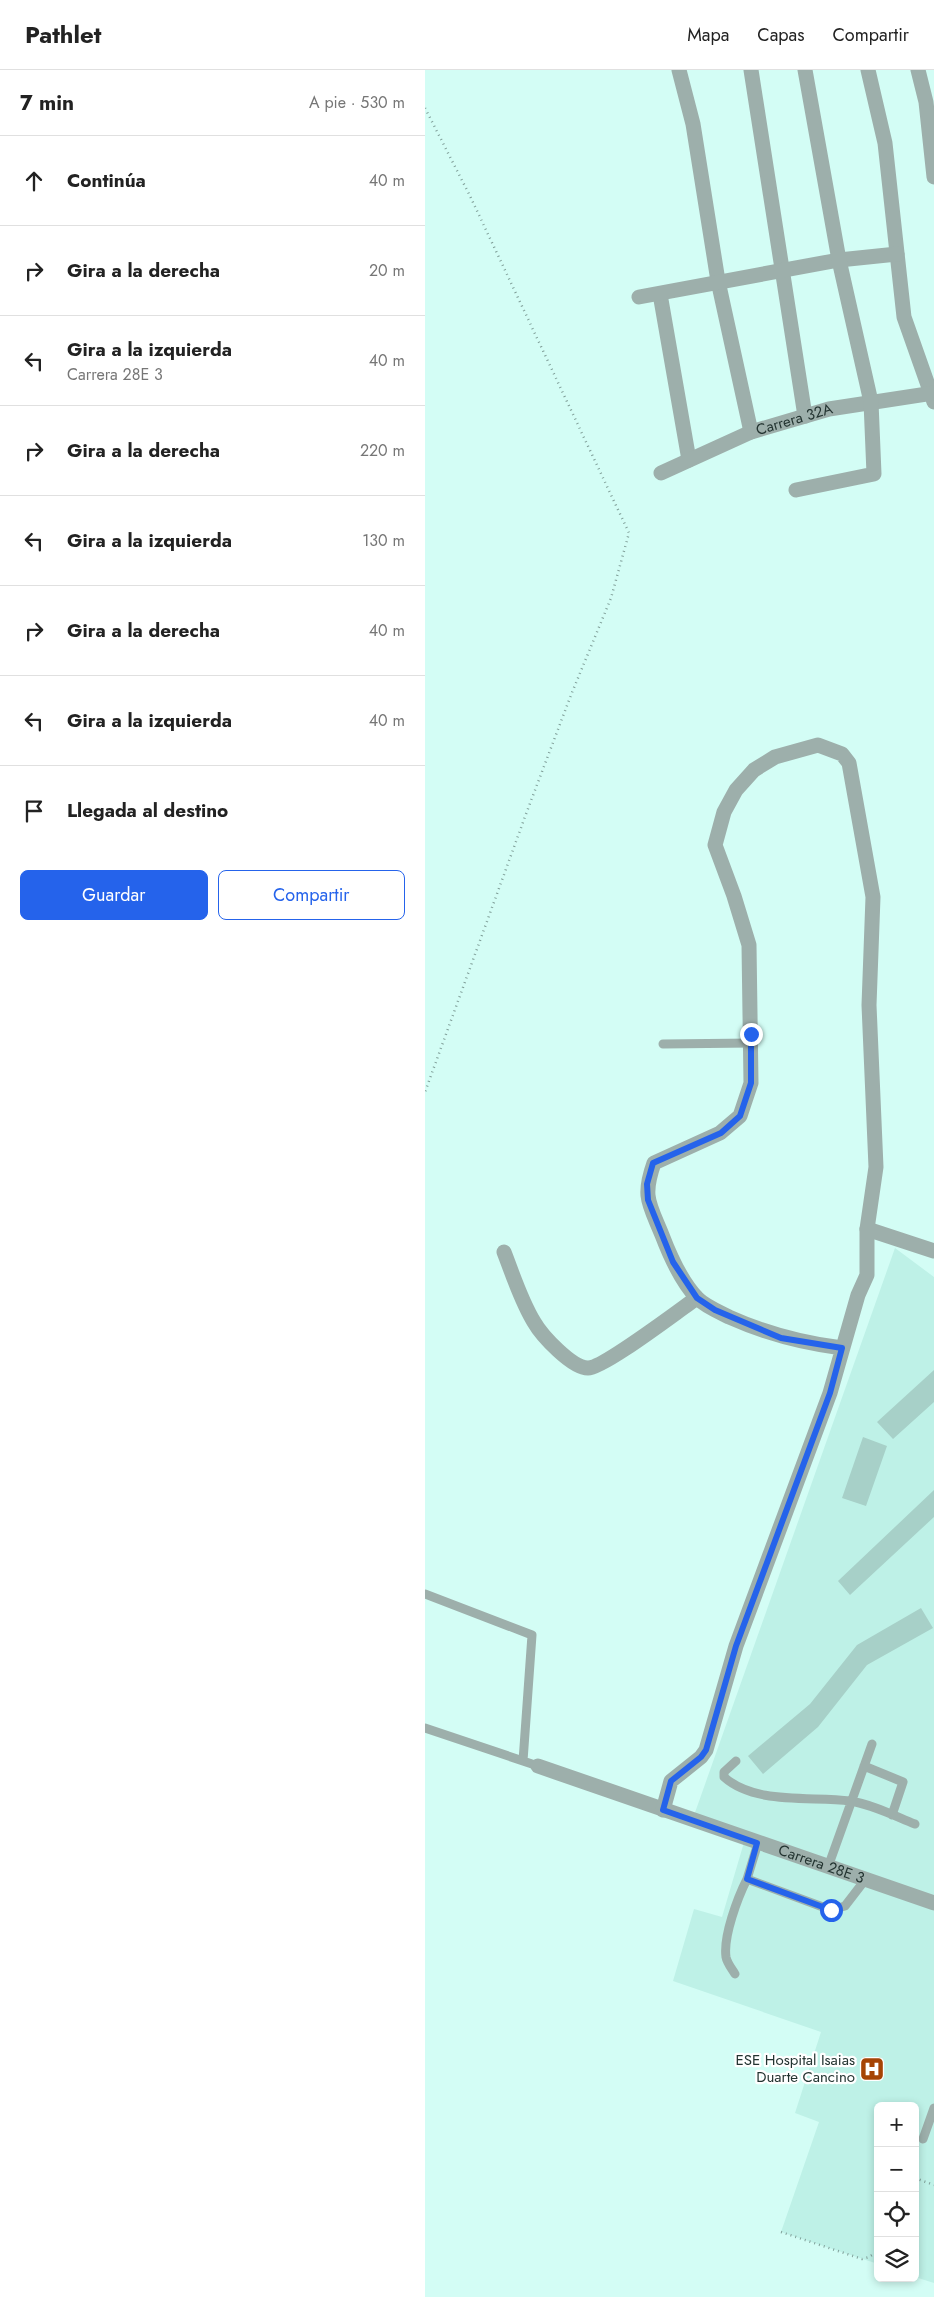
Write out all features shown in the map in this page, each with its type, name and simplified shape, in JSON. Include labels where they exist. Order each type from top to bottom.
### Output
[{"type":"street","points":[[679,70],[699,150],[719,281],[751,432]]},
{"type":"street","points":[[751,70],[805,416]]},
{"type":"street","points":[[796,490],[873,474],[871,402],[839,260],[805,70]]},
{"type":"street","points":[[868,70],[885,143],[904,317],[933,396]]},
{"type":"street","points":[[918,70],[926,102],[934,177]]},
{"type":"street","points":[[639,297],[839,260],[897,254]]},
{"type":"street","points":[[660,294],[689,460]]},
{"type":"street","name":"Carrera 32A","points":[[661,473],[751,432],[829,409],[871,402],[933,396]]},
{"type":"street","points":[[663,1810],[671,1781],[701,1757],[706,1750],[736,1646],[830,1393],[842,1348],[867,1275],[867,1229],[876,1167],[869,1005],[873,897],[849,762],[842,754],[818,745],[775,757],[754,770],[736,790],[724,812],[715,845],[734,896],[749,945],[751,1083],[740,1116],[721,1133],[653,1163],[647,1184],[648,1200],[673,1262],[697,1298],[715,1310],[781,1338],[842,1348]]},
{"type":"street","points":[[867,1229],[934,1251]]},
{"type":"street","points":[[503,1252],[534,1323],[563,1356],[579,1366],[589,1368],[607,1362],[697,1298]]},
{"type":"street","name":"Carrera 28E 3","points":[[538,1766],[934,1903]]},
{"type":"lane","points":[[663,1044],[751,1043]]},
{"type":"lane","points":[[425,1594],[532,1635],[523,1761]]},
{"type":"lane","points":[[425,1728],[538,1766]]},
{"type":"lane","points":[[828,1867],[872,1744]]},
{"type":"lane","points":[[735,1761],[724,1772],[723,1777],[731,1784],[790,1799],[851,1801],[915,1824]]},
{"type":"lane","points":[[864,1766],[903,1782],[892,1815]]},
{"type":"lane","points":[[735,1974],[726,1959],[726,1942],[757,1843]]},
{"type":"lane","points":[[747,1879],[831,1910],[845,1906],[865,1880]]},
{"type":"lane","points":[[923,2138],[934,2108]]},
{"type":"path","points":[[425,108],[475,204],[629,533],[611,598],[560,722],[425,1092]]},
{"type":"path","points":[[919,2179],[934,2185]]},
{"type":"path","points":[[781,2232],[862,2259],[874,2254]]},
{"type":"shaded area","points":[[895,1248],[934,1277],[934,2283],[919,2278],[919,2102],[874,2102],[874,2263],[781,2232],[819,2122],[795,2113],[821,2032],[673,1981],[694,1909],[722,1917],[745,1839],[692,1821]]},
{"type":"building","points":[[934,1370],[934,1402],[893,1439],[877,1422]]},
{"type":"building","points":[[863,1437],[887,1446],[866,1506],[842,1498]]},
{"type":"building","points":[[934,1490],[934,1517],[850,1595],[838,1581]]},
{"type":"building","points":[[921,1608],[933,1628],[867,1665],[818,1727],[763,1774],[748,1756],[810,1704],[857,1645]]},
{"type":"place","name":"ESE Hospital Isaias Duarte Cancino","points":[[872,2069]]},
{"type":"route","points":[[751,1034],[751,1083],[740,1116],[721,1133],[682,1148],[653,1163],[647,1184],[648,1200],[673,1262],[697,1298],[715,1310],[781,1338],[842,1348],[830,1393],[736,1646],[706,1750],[701,1757],[682,1770],[671,1781],[663,1810],[757,1843],[747,1879],[767,1884],[831,1910]]}]
